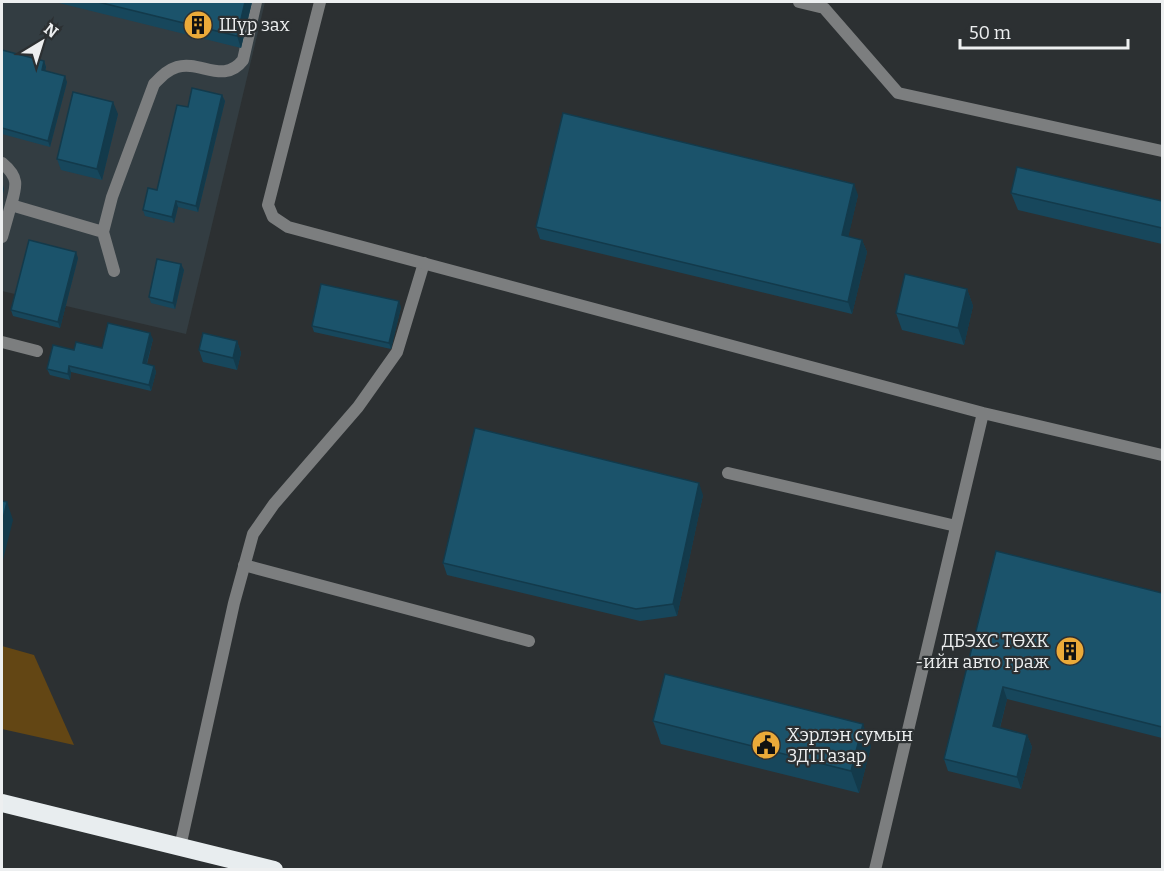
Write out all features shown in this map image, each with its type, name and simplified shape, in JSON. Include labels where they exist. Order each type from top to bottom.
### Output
[{"type":"highway","points":[[2,803],[274,870]]},
{"type":"street","points":[[114,271],[103,232],[112,197],[154,84],[166,72],[179,66],[229,72],[238,67],[243,60],[256,2]]},
{"type":"street","points":[[320,2],[268,205],[273,217],[288,227],[983,413],[1162,455]]},
{"type":"street","points":[[799,2],[824,8],[898,93],[1162,152]]},
{"type":"street","points":[[2,163],[11,170],[17,184],[2,237]]},
{"type":"street","points":[[11,205],[103,232]]},
{"type":"street","points":[[180,847],[253,534],[274,504],[358,407],[398,352],[424,263]]},
{"type":"street","points":[[2,342],[37,351]]},
{"type":"street","points":[[875,870],[983,413]]},
{"type":"street","points":[[728,473],[956,526]]},
{"type":"street","points":[[244,565],[529,641]]},
{"type":"shaded area","points":[[2,2],[265,2],[186,334],[2,291]]},
{"type":"shaded area","points":[[2,646],[34,655],[74,745],[2,729]]},
{"type":"building","points":[[98,2],[245,2],[237,36]]},
{"type":"building","points":[[2,50],[44,61],[42,70],[65,76],[48,141],[2,128]]},
{"type":"building","points":[[192,88],[222,95],[196,206],[176,201],[172,217],[143,210],[148,188],[157,190],[177,105],[188,107]]},
{"type":"building","points":[[73,92],[113,102],[97,169],[57,159]]},
{"type":"building","points":[[563,113],[854,184],[842,235],[862,240],[848,302],[536,227]]},
{"type":"building","points":[[1017,167],[1162,201],[1162,228],[1011,193]]},
{"type":"building","points":[[29,240],[76,252],[58,322],[11,310]]},
{"type":"building","points":[[157,259],[181,264],[173,303],[149,297]]},
{"type":"building","points":[[905,274],[967,289],[958,328],[896,313]]},
{"type":"building","points":[[321,284],[399,301],[389,343],[312,326]]},
{"type":"building","points":[[108,323],[150,333],[143,363],[154,366],[149,385],[69,366],[68,374],[47,369],[53,345],[74,350],[76,342],[102,348]]},
{"type":"building","points":[[203,333],[237,341],[233,358],[199,350]]},
{"type":"building","points":[[475,428],[699,483],[673,604],[636,609],[443,563]]},
{"type":"building","points":[[2,501],[7,502],[2,523]]},
{"type":"building","name":"ДБЭХС ТӨХК -ийн авто граж","points":[[996,551],[1162,593],[1162,727],[1003,687],[993,726],[1027,735],[1017,777],[944,759]]},
{"type":"building","points":[[665,674],[863,724],[851,771],[653,721]]},
{"type":"place","name":"Шүр зах","points":[[198,25]]},
{"type":"place","name":"ДБЭХС ТӨХК -ийн авто граж","points":[[1070,651]]},
{"type":"place","name":"Хэрлэн сумын ЗДТГазар","points":[[766,745]]}]
